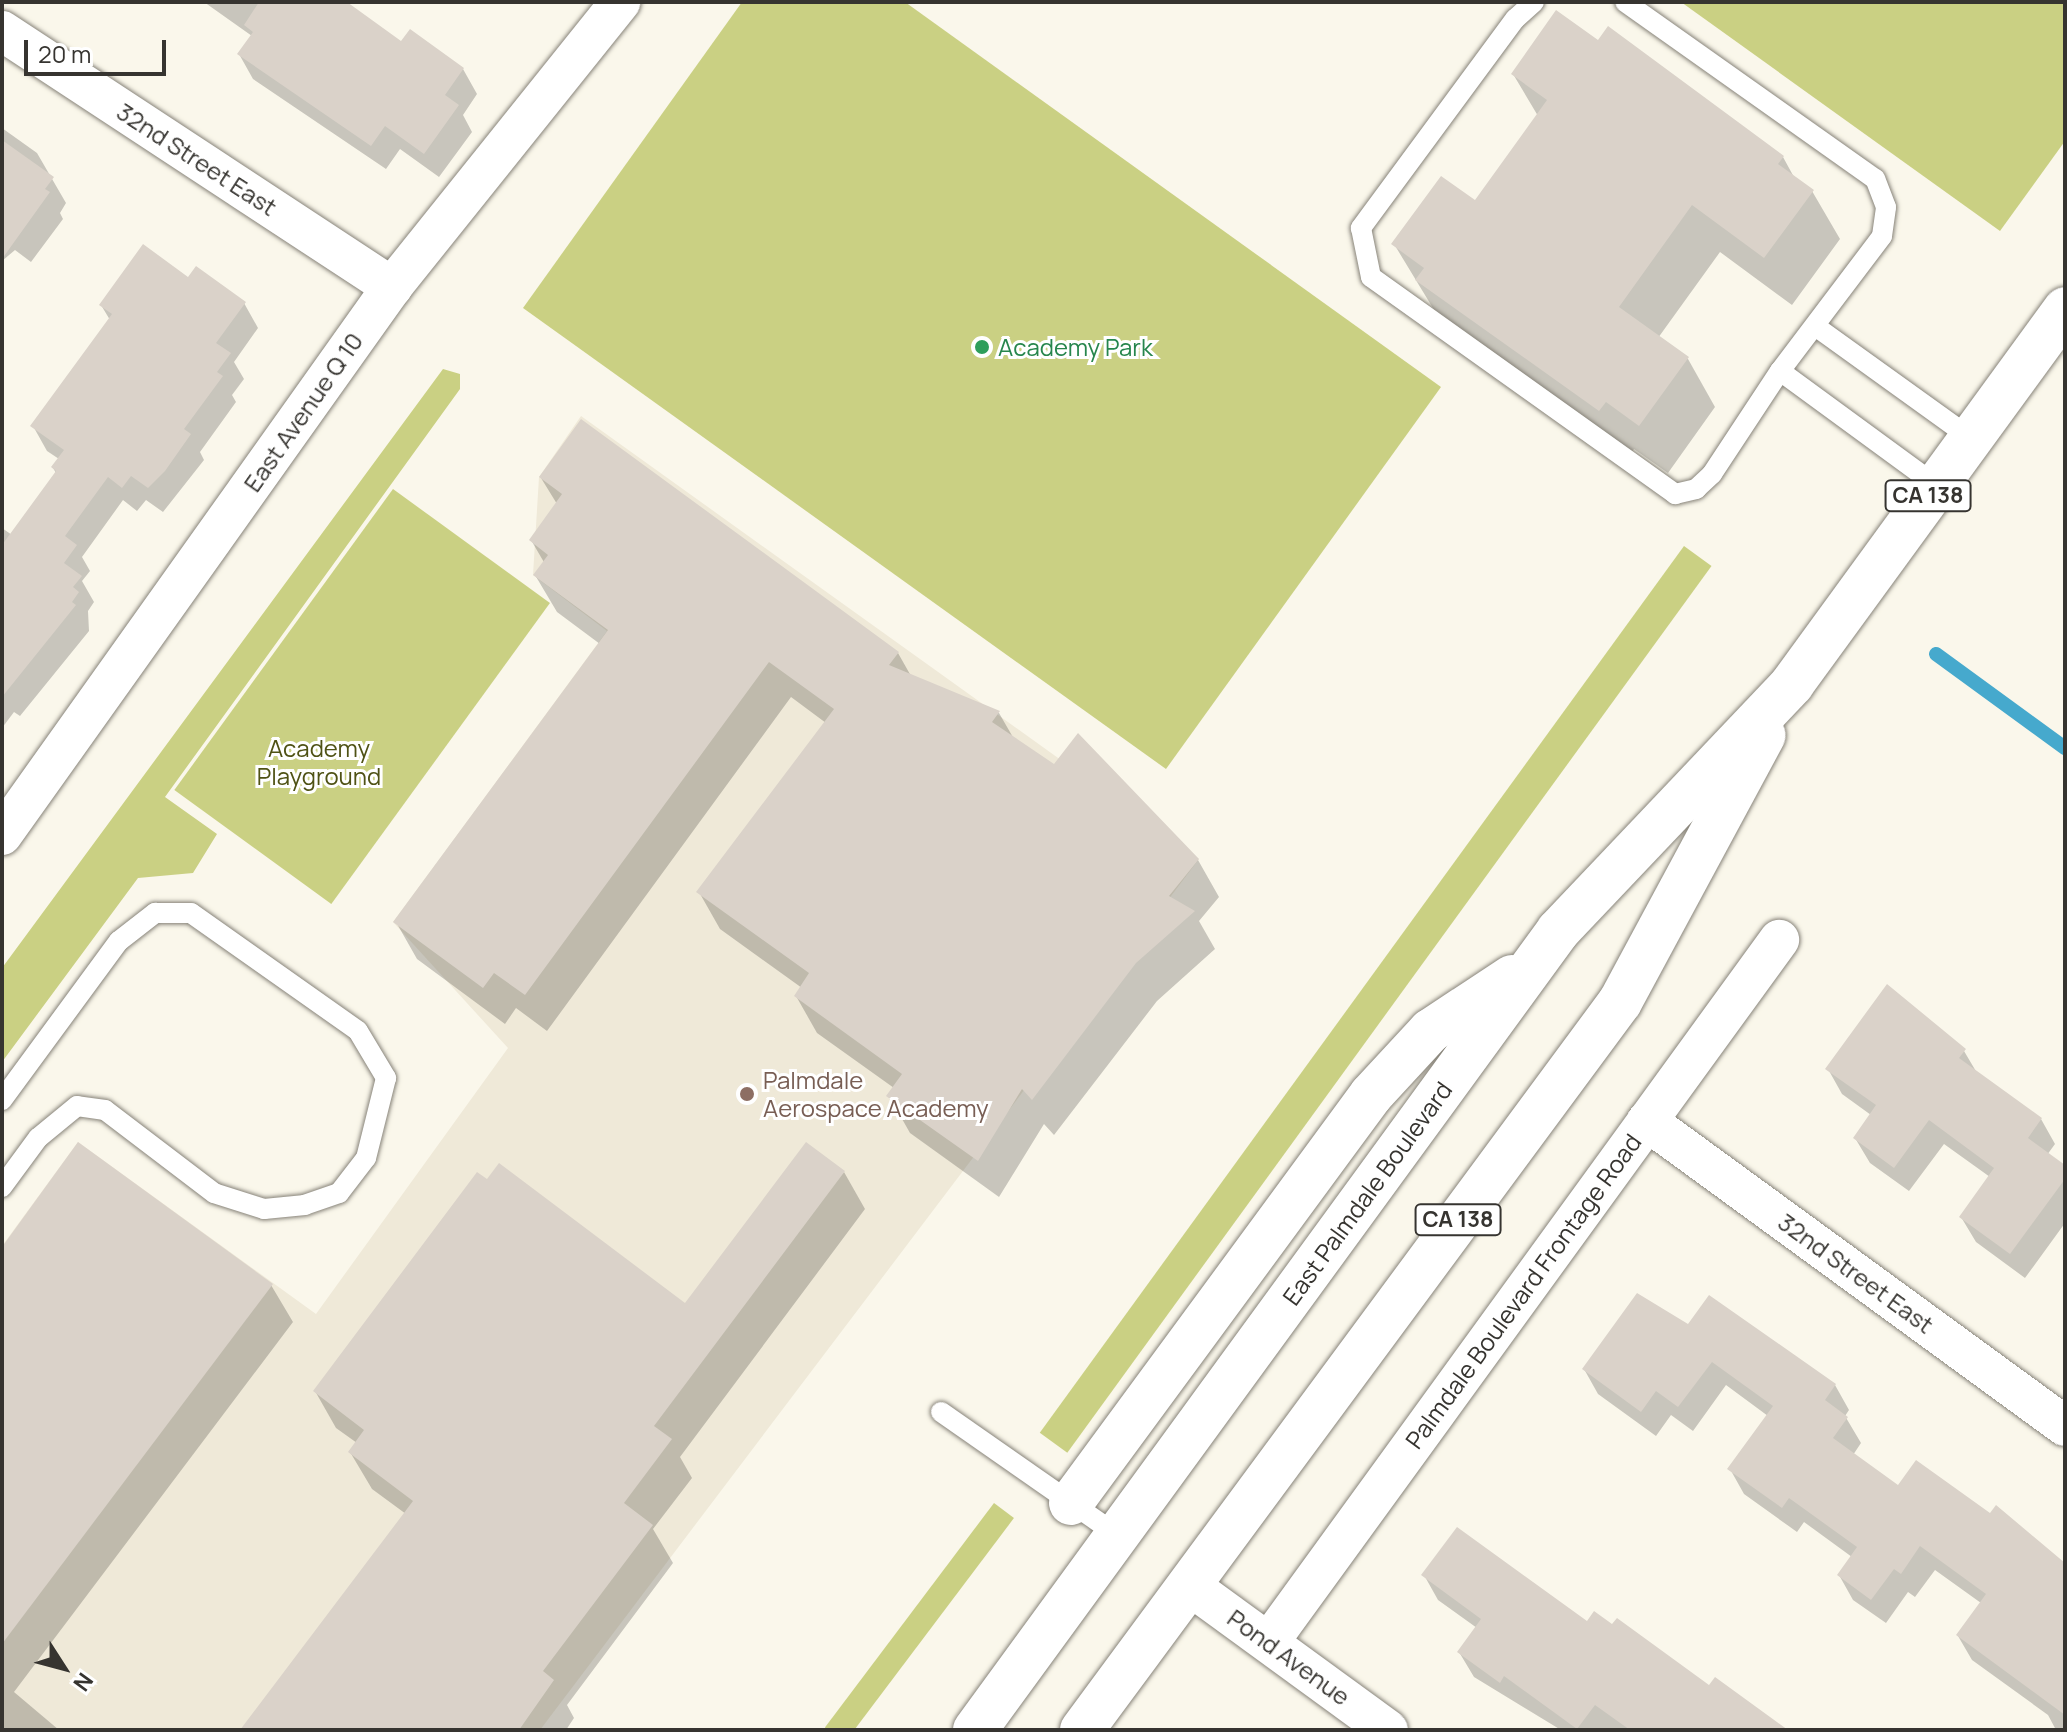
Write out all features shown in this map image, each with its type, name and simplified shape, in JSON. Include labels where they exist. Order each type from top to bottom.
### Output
[{"type":"highway","name":"East Palmdale Boulevard","points":[[1082,1730],[1620,1002],[1792,684],[2065,309]]},
{"type":"highway","name":"East Palmdale Boulevard","points":[[975,1730],[1558,931],[1792,684]]},
{"type":"highway","points":[[1071,1503],[1371,1095],[1430,1031],[1537,960]]},
{"type":"street","name":"East Avenue Q 10","points":[[2,835],[392,287],[620,2]]},
{"type":"street","name":"32nd Street East","points":[[2,31],[392,287]]},
{"type":"street","name":"Palmdale Boulevard Frontage Road","points":[[1269,1642],[1779,940]]},
{"type":"street","name":"32nd Street East","points":[[1647,1121],[2065,1426]]},
{"type":"street","name":"Pond Avenue","points":[[1189,1585],[1388,1730]]},
{"type":"lane","points":[[1534,2],[1515,19],[1361,228],[1371,277],[1675,494],[1696,489],[1712,474],[1780,371],[1882,236],[1886,207],[1875,179],[1625,2]]},
{"type":"lane","points":[[1815,326],[1971,438]]},
{"type":"lane","points":[[1780,371],[1936,485]]},
{"type":"lane","points":[[2,1100],[119,941],[155,913],[191,913],[358,1031],[386,1078],[366,1158],[339,1193],[305,1205],[264,1209],[214,1193],[105,1110],[77,1106],[38,1138],[2,1187]]},
{"type":"lane","points":[[941,1412],[1117,1535]]},
{"type":"shaded area","name":"Palmdale Aerospace Academy","points":[[581,416],[1199,859],[540,1730],[2,1730],[2,1246],[78,1142],[316,1314],[508,1048],[393,922],[607,631],[533,575],[539,477]]},
{"type":"green space","name":"Academy Park","points":[[742,2],[905,2],[1441,387],[1166,769],[523,308]]},
{"type":"green space","points":[[1681,2],[2065,2],[2065,141],[2000,231]]},
{"type":"green space","points":[[443,369],[460,374],[460,389],[165,797],[217,834],[193,873],[138,878],[2,1062],[2,968]]},
{"type":"green space","name":"Academy Playground","points":[[393,489],[550,603],[331,904],[174,790]]},
{"type":"green space","points":[[1684,546],[1712,566],[1067,1453],[1040,1433]]},
{"type":"green space","points":[[994,1503],[1014,1518],[854,1730],[825,1727]]},
{"type":"building","points":[[259,2],[347,2],[401,41],[410,29],[464,68],[445,95],[459,105],[424,154],[385,126],[371,146],[237,54],[253,32],[244,25]]},
{"type":"building","points":[[1556,10],[1598,40],[1608,26],[1784,156],[1778,164],[1814,190],[1764,258],[1692,205],[1619,307],[1689,357],[1639,426],[1606,402],[1599,411],[1415,280],[1424,268],[1391,244],[1441,176],[1475,200],[1547,100],[1511,74]]},
{"type":"building","points":[[2,140],[54,177],[45,189],[50,192],[2,259]]},
{"type":"building","points":[[143,244],[188,277],[196,266],[246,302],[216,343],[231,353],[217,372],[223,376],[184,429],[191,434],[165,471],[148,488],[131,476],[122,488],[108,477],[65,536],[77,545],[64,563],[82,576],[73,587],[79,592],[72,602],[76,605],[2,697],[2,545],[56,471],[51,467],[64,450],[30,426],[112,314],[99,305]]},
{"type":"building","points":[[581,419],[899,652],[889,665],[1000,711],[992,722],[1054,764],[1078,733],[1199,859],[1169,896],[1195,911],[1136,963],[1032,1100],[1022,1089],[978,1161],[886,1096],[902,1074],[794,996],[809,973],[696,892],[834,709],[769,662],[525,995],[494,973],[483,988],[393,922],[608,630],[533,575],[548,555],[529,540],[562,494],[539,477]]},
{"type":"building","points":[[1887,984],[1966,1049],[1959,1058],[2042,1118],[2028,1138],[2065,1165],[2065,1179],[2010,1254],[1959,1217],[1994,1168],[1929,1120],[1894,1168],[1853,1138],[1876,1105],[1825,1069]]},
{"type":"building","points":[[78,1142],[273,1284],[2,1644],[2,1247]]},
{"type":"building","points":[[806,1142],[845,1171],[654,1426],[672,1439],[624,1503],[653,1525],[543,1671],[554,1680],[519,1730],[240,1730],[413,1501],[348,1452],[364,1430],[313,1391],[477,1172],[487,1179],[499,1163],[685,1303]]},
{"type":"building","points":[[1637,1293],[1688,1324],[1709,1295],[1836,1384],[1825,1400],[1848,1417],[1833,1438],[1898,1485],[1916,1460],[1990,1513],[1996,1505],[2065,1563],[2065,1715],[1956,1635],[1986,1594],[1920,1546],[1901,1574],[1894,1569],[1871,1600],[1837,1575],[1857,1547],[1789,1498],[1782,1508],[1727,1469],[1773,1406],[1712,1362],[1678,1407],[1656,1391],[1641,1412],[1582,1369]]},
{"type":"building","points":[[1457,1527],[1587,1621],[1594,1611],[1612,1624],[1617,1618],[1709,1685],[1715,1677],[1788,1730],[1630,1730],[1595,1705],[1577,1729],[1504,1676],[1500,1683],[1457,1652],[1481,1619],[1421,1575]]},
{"type":"waterway","points":[[1936,654],[2065,748]]},
{"type":"place","name":"Academy Park","points":[[982,347]]},
{"type":"place","name":"Palmdale Aerospace Academy","points":[[747,1094]]}]
